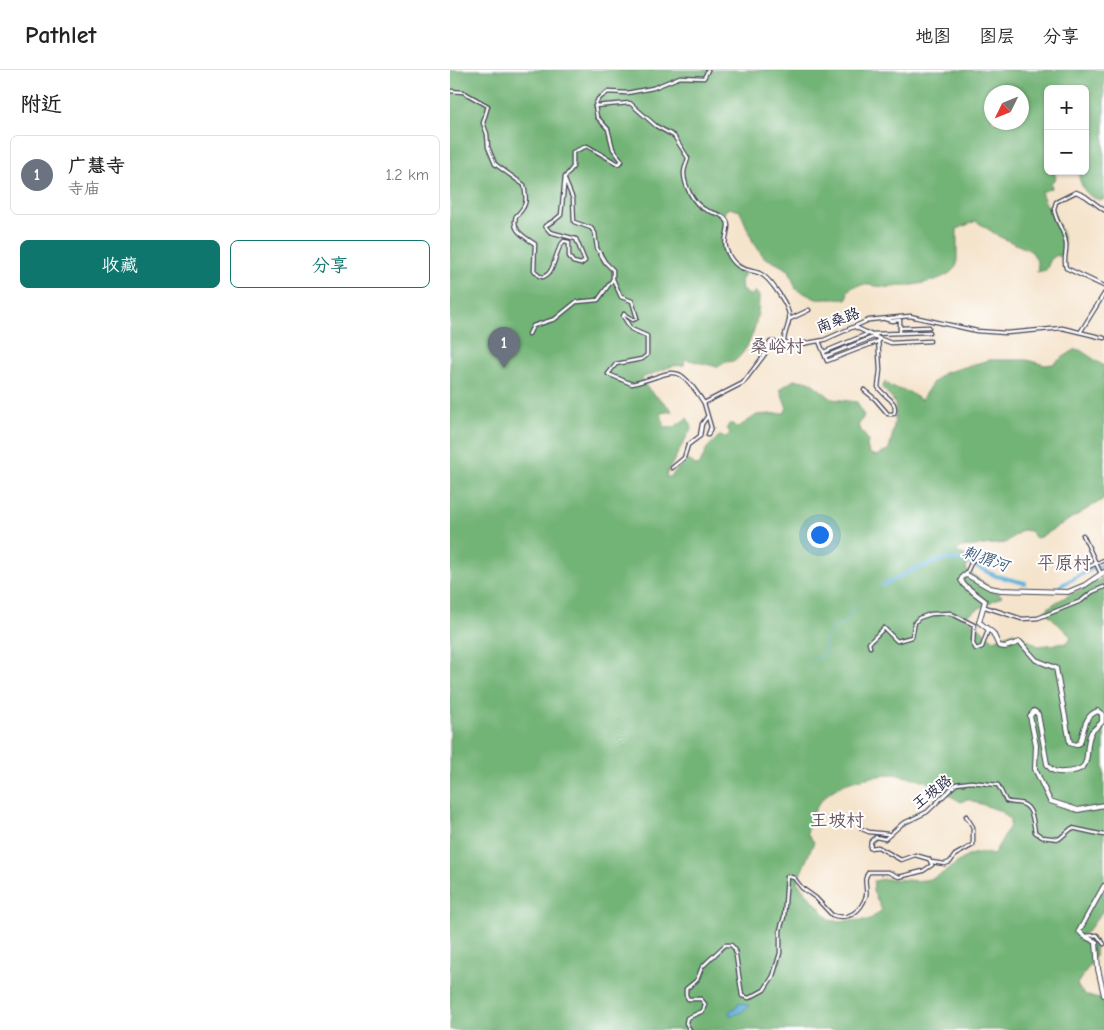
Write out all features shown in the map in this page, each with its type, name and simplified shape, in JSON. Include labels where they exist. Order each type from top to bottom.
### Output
[{"type":"main road","points":[[1101,572],[1076,590],[1063,592],[1001,590],[964,575],[962,583],[984,600],[985,607],[979,620],[988,630],[994,633],[999,646],[1020,642],[1036,660],[1056,668],[1059,691],[1067,721],[1068,740],[1071,744],[1076,745],[1081,742],[1083,728],[1092,714],[1098,711],[1102,714],[1102,722],[1091,734],[1084,766],[1077,771],[1060,772],[1052,771],[1048,766],[1038,714],[1034,711],[1030,716],[1036,745],[1035,769],[1050,801],[1078,810],[1104,805]]},
{"type":"main road","points":[[1103,993],[1099,976],[1096,942],[1080,934],[1080,927],[1091,912],[1104,886]]},
{"type":"street","points":[[450,91],[463,92],[488,106],[483,122],[487,134],[488,147],[495,164],[524,185],[525,205],[523,210],[516,216],[515,225],[521,235],[536,244],[534,270],[539,276],[544,278],[550,273],[558,249],[564,242],[569,242],[570,256],[573,262],[581,264],[585,261],[576,239],[546,229],[546,224],[556,220],[561,214],[564,177],[573,167],[573,152],[580,147],[593,148],[618,164],[622,161],[613,149],[611,136],[604,123],[597,117],[594,106],[598,99],[608,92],[640,91],[684,76],[700,80],[704,78],[708,70]]},
{"type":"street","points":[[594,106],[630,103],[656,126],[674,136],[688,158],[684,174],[690,194],[703,209],[717,213],[728,222],[729,226],[724,244],[730,258],[737,266],[766,278],[785,301],[790,320]]},
{"type":"street","points":[[565,180],[573,199],[574,222],[591,228],[595,233],[597,248],[605,262],[613,270],[613,279],[621,297],[632,301],[638,318],[633,320],[624,314],[623,316],[631,329],[646,336],[647,355],[642,359],[616,364],[608,374],[632,384],[661,374],[681,374],[686,377],[704,403],[708,413],[707,417],[711,427],[708,435]]},
{"type":"street","points":[[1104,210],[1085,196],[1076,192],[1056,202],[1054,209],[1065,241],[1063,260],[1066,268],[1104,286]]},
{"type":"street","points":[[529,334],[533,326],[555,319],[576,302],[598,300],[613,279]]},
{"type":"street","points":[[1081,331],[1104,294]]},
{"type":"street","points":[[704,403],[743,383],[765,354],[770,342],[784,342],[785,330],[790,320],[809,310]]},
{"type":"street","name":"南桑路","points":[[784,342],[796,345],[819,341],[869,320],[914,316],[965,329],[999,332],[1062,328],[1104,338]]},
{"type":"street","points":[[883,319],[892,322],[900,320],[900,332]]},
{"type":"street","points":[[856,327],[891,342],[930,341]]},
{"type":"street","points":[[900,328],[929,327]]},
{"type":"street","points":[[824,352],[875,336],[900,332],[930,332]]},
{"type":"street","points":[[819,341],[827,361],[875,336]]},
{"type":"street","points":[[826,356],[875,336]]},
{"type":"street","points":[[864,390],[888,414],[894,414],[894,403],[878,387],[880,370],[875,336]]},
{"type":"street","points":[[672,468],[684,458],[688,445],[701,435],[702,424],[707,417]]},
{"type":"street","points":[[1083,535],[1101,572]]},
{"type":"street","points":[[966,574],[972,561],[976,559],[985,560]]},
{"type":"street","points":[[1086,568],[1104,560]]},
{"type":"street","points":[[985,607],[1022,620],[1038,618],[1081,601],[1092,592],[1104,587]]},
{"type":"street","points":[[870,647],[870,640],[884,628],[897,641],[912,637],[915,622],[919,618],[931,614],[950,613],[972,622],[975,627],[973,644],[976,649],[982,647],[988,630]]},
{"type":"street","name":"王坡路","points":[[889,834],[902,824],[925,813],[954,785],[960,782],[971,782],[996,784],[1006,801],[1024,804],[1034,818],[1035,832],[1040,836],[1059,839],[1072,828],[1104,835]]},
{"type":"street","points":[[889,834],[885,839],[874,838],[869,847],[879,848],[900,859],[915,854],[928,858],[931,862],[945,864],[950,862],[955,855],[973,845],[973,827],[966,816]]},
{"type":"street","points":[[862,829],[884,835],[889,834]]},
{"type":"street","points":[[690,1030],[686,1023],[686,1018],[703,1011],[706,1004],[701,999],[688,999],[686,990],[696,980],[702,967],[725,945],[731,945],[734,949],[742,996],[749,998],[767,987],[780,953],[780,930],[784,917],[787,876],[794,878],[802,888],[816,898],[832,915],[846,917],[859,910],[866,894],[865,877],[869,872],[886,872],[897,877],[908,876],[926,870],[931,866],[931,862]]},
{"type":"street","points":[[1084,936],[1097,935],[1104,944]]},
{"type":"street","points":[[1099,976],[1104,975]]},
{"type":"green space","points":[[450,70],[1104,70],[1104,200],[1093,198],[1085,191],[1079,175],[1089,175],[1089,85],[1044,85],[1044,175],[1055,175],[1056,178],[1051,183],[1052,188],[1041,192],[1047,207],[1050,206],[1059,225],[1064,244],[1060,257],[1057,255],[1051,259],[1046,270],[1037,272],[1036,260],[1029,250],[1000,237],[976,221],[957,229],[957,265],[946,275],[928,282],[908,286],[857,286],[847,292],[848,296],[846,299],[816,299],[796,289],[789,270],[764,257],[753,242],[740,211],[729,208],[724,212],[726,227],[721,237],[722,248],[732,264],[745,273],[741,281],[742,290],[751,296],[755,291],[759,296],[756,323],[746,348],[735,361],[726,362],[718,367],[685,359],[684,365],[672,366],[642,378],[647,387],[672,411],[661,413],[664,427],[673,428],[687,418],[692,427],[667,473],[666,477],[670,477],[685,461],[690,461],[697,466],[700,464],[707,448],[719,436],[726,437],[730,433],[727,428],[729,424],[733,424],[737,428],[757,415],[784,413],[787,408],[780,389],[794,380],[809,381],[832,399],[857,402],[864,416],[858,426],[868,440],[869,453],[876,456],[888,450],[895,420],[895,404],[882,388],[885,382],[891,387],[909,392],[921,400],[933,382],[944,373],[989,360],[1027,360],[1045,365],[1053,364],[1074,350],[1080,350],[1104,366],[1104,499],[1040,537],[1036,538],[1030,531],[1022,530],[1005,543],[962,547],[956,552],[970,557],[966,570],[1002,596],[965,616],[994,640],[1014,632],[1038,646],[1067,643],[1071,637],[1045,611],[1056,602],[1104,577],[1104,909],[1088,931],[1080,936],[1096,942],[1095,957],[1077,984],[1081,991],[1088,996],[1104,999],[1104,1030],[450,1030]],"holes":[[[894,774],[925,781],[961,802],[967,799],[1001,811],[1010,820],[1010,826],[993,855],[976,853],[968,856],[941,874],[926,880],[881,879],[874,881],[873,891],[882,910],[869,920],[831,921],[797,882],[814,842],[807,833],[819,804],[838,787],[864,778]]]},
{"type":"water","points":[[739,1002],[749,1006],[741,1012],[730,1015],[729,1012]]},
{"type":"waterway","name":"刺猬河","points":[[883,585],[915,569],[945,559],[965,561],[996,576],[1025,583]]},
{"type":"waterway","name":"刺猬河","points":[[1060,586],[1091,569],[1104,565]]},
{"type":"waterway","points":[[811,662],[824,656],[827,636],[833,628],[844,624],[856,604]]},
{"type":"place","name":"广慧寺","points":[[504,368]]},
{"type":"district","name":"桑峪村","points":[[777,346]]},
{"type":"district","name":"平原村","points":[[1064,563]]},
{"type":"district","name":"王坡村","points":[[837,820]]}]
